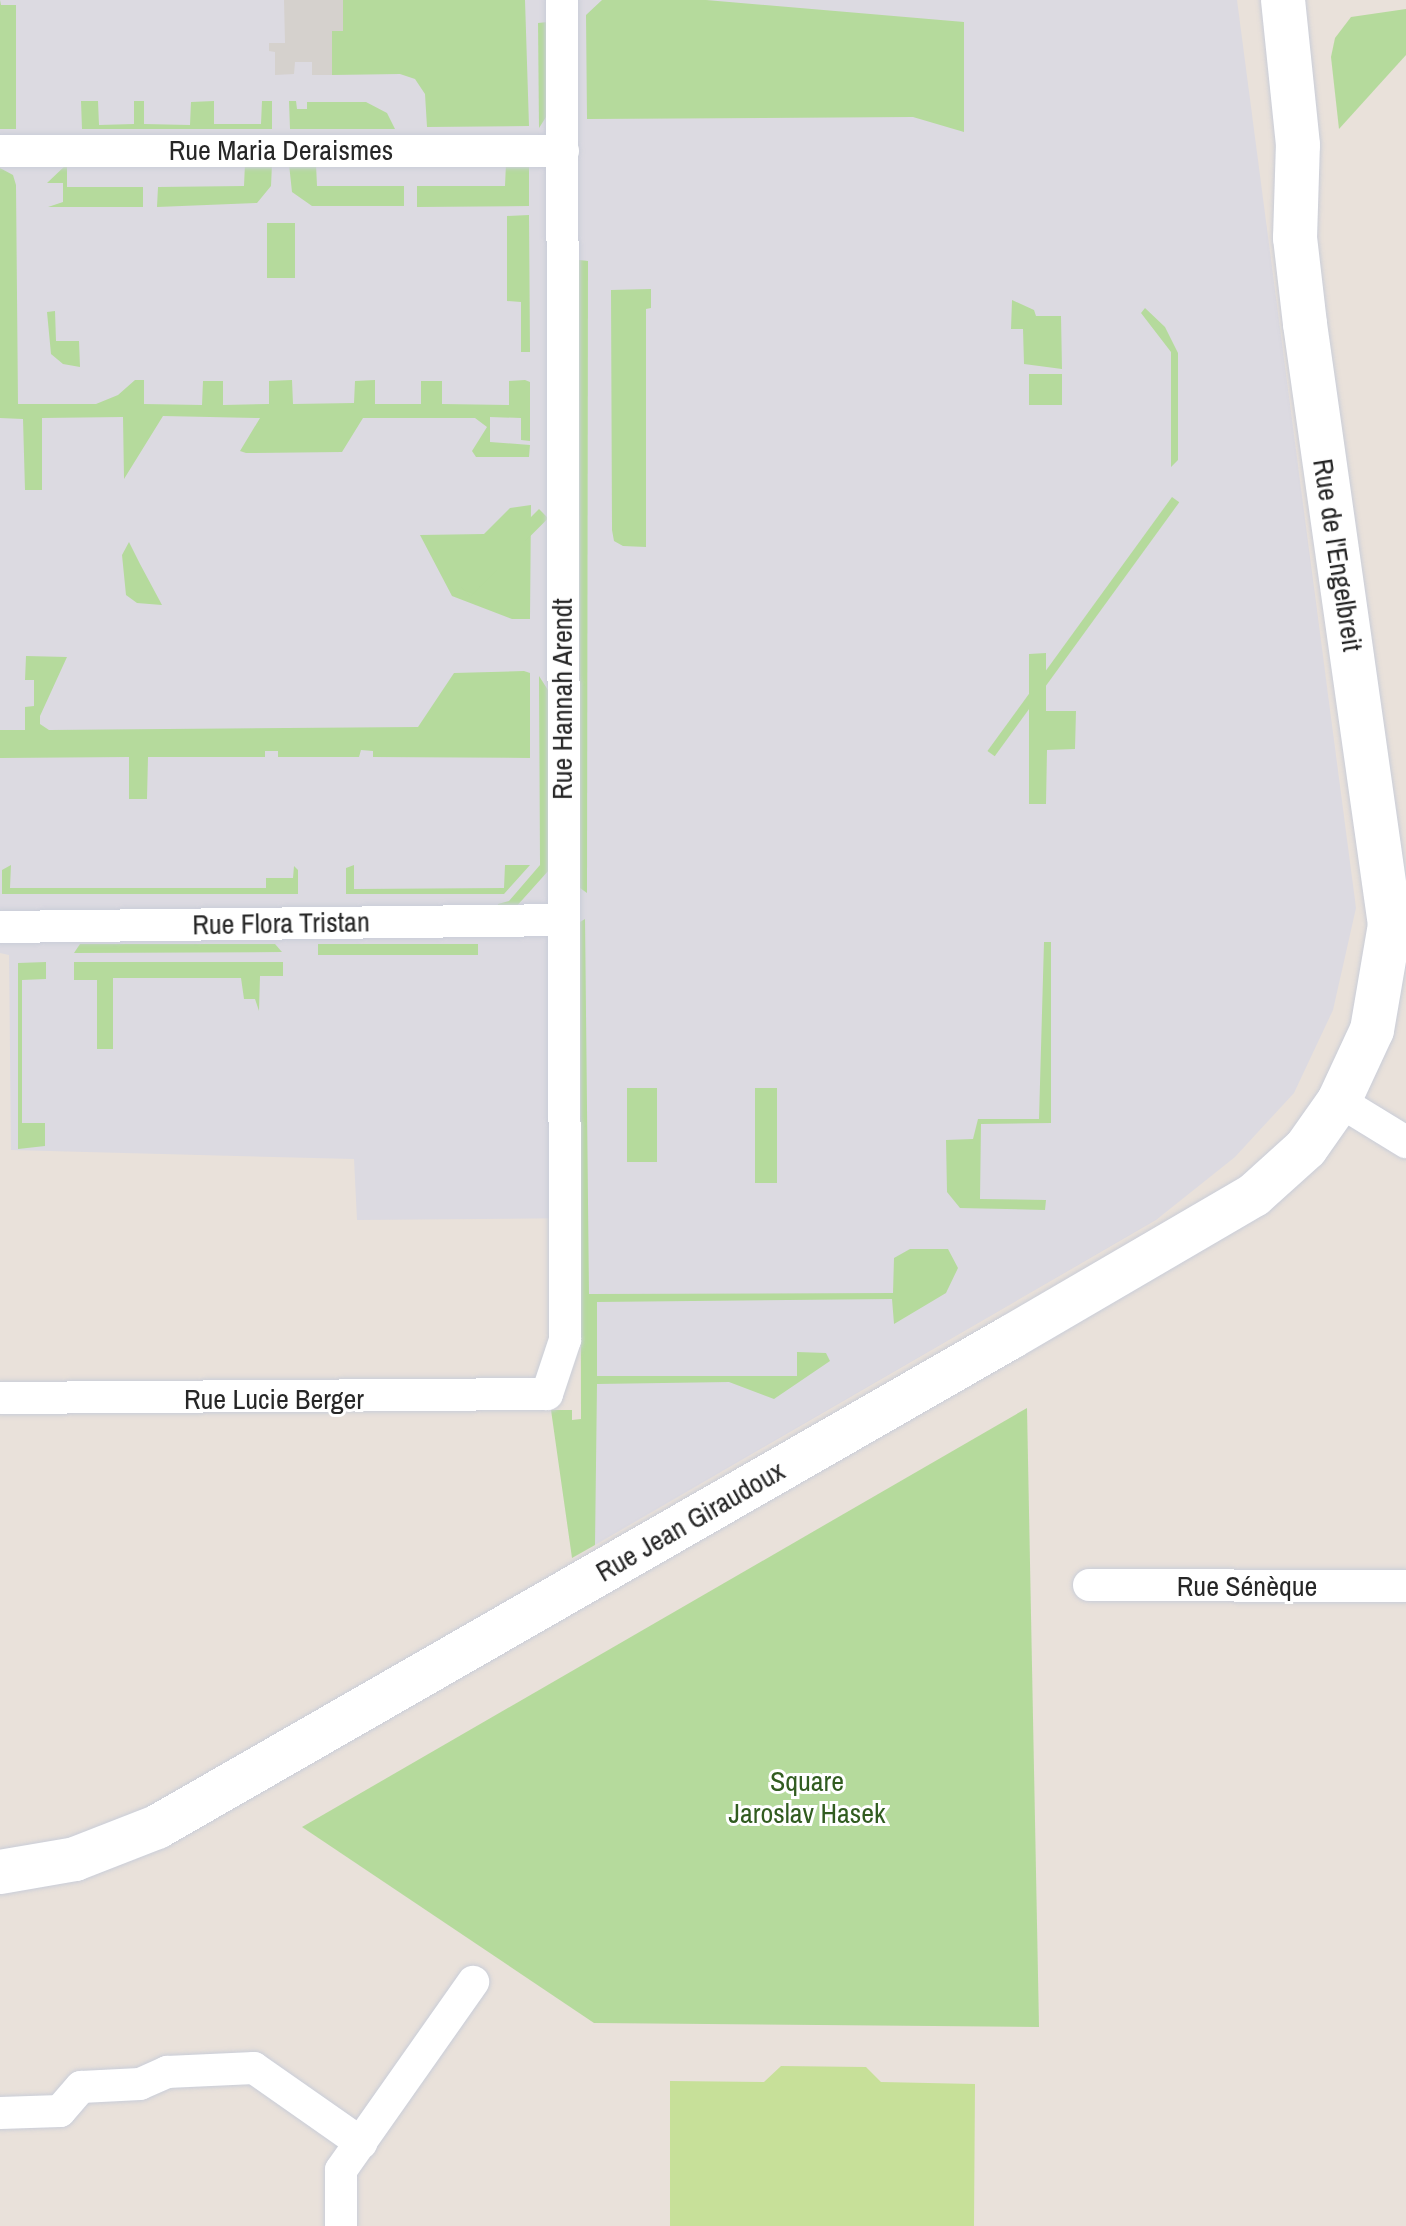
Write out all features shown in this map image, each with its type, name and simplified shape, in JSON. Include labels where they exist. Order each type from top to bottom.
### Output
[{"type":"street","name":"Rue Hannah Arendt","points":[[547,1394],[565,1340],[562,0]]},
{"type":"street","name":"Rue de l'Engelbreit","points":[[1283,0],[1298,145],[1295,238],[1390,925],[1372,1030],[1339,1101]]},
{"type":"street","name":"Rue Maria Deraismes","points":[[0,151],[563,151]]},
{"type":"street","name":"Rue Flora Tristan","points":[[0,927],[562,920]]},
{"type":"street","points":[[1339,1101],[1406,1142]]},
{"type":"street","name":"Rue Jean Giraudoux","points":[[0,1872],[75,1859],[157,1827],[1024,1329],[1254,1195],[1306,1148],[1339,1101]]},
{"type":"street","name":"Rue Lucie Berger","points":[[0,1398],[547,1394]]},
{"type":"street","name":"Rue Sénèque","points":[[1089,1585],[1406,1586]]},
{"type":"street","points":[[341,2226],[341,2170],[473,1982]]},
{"type":"street","points":[[0,2113],[60,2111],[81,2087],[140,2084],[167,2072],[254,2068],[361,2143]]},
{"type":"shaded area","points":[[0,0],[1237,0],[1356,908],[1333,1010],[1294,1093],[1235,1157],[1156,1220],[595,1545],[583,1383],[584,1218],[357,1220],[354,1159],[11,1150],[9,955],[0,953]]},
{"type":"shaded area","points":[[284,0],[343,0],[343,31],[332,31],[332,75],[312,75],[312,62],[295,62],[294,74],[275,75],[275,52],[269,51],[269,43],[285,43]]},
{"type":"green space","points":[[0,0],[1,5],[16,5],[16,129],[0,129]]},
{"type":"green space","points":[[337,0],[525,0],[529,126],[427,127],[425,94],[415,79],[400,74],[332,75],[332,31],[343,30],[343,1]]},
{"type":"green space","points":[[602,0],[706,0],[964,22],[964,132],[913,117],[587,119],[586,15]]},
{"type":"green space","points":[[1406,9],[1406,55],[1339,129],[1331,57],[1335,38],[1351,17]]},
{"type":"green space","points":[[548,22],[548,114],[539,128],[538,23]]},
{"type":"green space","points":[[81,101],[98,101],[99,125],[134,124],[134,101],[144,101],[144,124],[190,125],[191,102],[214,101],[214,124],[261,124],[262,101],[272,101],[272,129],[82,129]]},
{"type":"green space","points":[[289,101],[296,101],[297,109],[307,109],[307,102],[366,102],[387,113],[395,129],[290,129]]},
{"type":"green space","points":[[245,163],[272,164],[271,186],[257,203],[157,207],[158,187],[244,186]]},
{"type":"green space","points":[[506,163],[529,163],[529,206],[417,207],[417,186],[505,186]]},
{"type":"green space","points":[[67,164],[67,187],[143,187],[143,207],[48,207],[63,202],[63,183],[47,183]]},
{"type":"green space","points":[[289,164],[316,164],[317,186],[404,186],[404,206],[312,206],[292,192]]},
{"type":"green space","points":[[0,168],[13,175],[16,185],[18,404],[96,404],[118,395],[135,380],[144,380],[144,404],[202,405],[203,381],[223,381],[223,405],[269,404],[269,381],[292,380],[293,404],[354,403],[355,381],[375,380],[375,404],[421,404],[421,381],[442,381],[442,404],[509,405],[509,381],[525,380],[530,382],[530,441],[521,440],[521,418],[490,417],[490,442],[530,445],[529,457],[476,457],[472,451],[487,427],[475,418],[363,418],[342,452],[246,453],[240,451],[260,418],[163,416],[124,479],[123,417],[42,418],[42,490],[25,490],[23,419],[0,418]]},
{"type":"green space","points":[[529,215],[530,352],[521,352],[521,302],[507,301],[507,216]]},
{"type":"green space","points":[[267,223],[295,223],[295,278],[267,278]]},
{"type":"green space","points":[[579,260],[588,261],[587,893],[580,888]]},
{"type":"green space","points":[[651,289],[651,308],[646,309],[646,547],[623,546],[614,541],[612,530],[611,290]]},
{"type":"green space","points":[[1012,300],[1034,310],[1036,316],[1061,316],[1062,369],[1024,364],[1023,329],[1011,329]]},
{"type":"green space","points":[[1145,308],[1165,327],[1178,353],[1178,460],[1171,467],[1171,352],[1141,313]]},
{"type":"green space","points":[[55,311],[56,341],[79,341],[80,367],[63,364],[51,354],[47,312]]},
{"type":"green space","points":[[1029,374],[1062,374],[1062,405],[1029,405]]},
{"type":"green space","points":[[1172,497],[1179,502],[995,756],[987,751]]},
{"type":"green space","points":[[531,505],[530,619],[512,619],[452,596],[420,535],[484,534],[510,508]]},
{"type":"green space","points":[[539,509],[548,518],[470,596],[461,587]]},
{"type":"green space","points":[[129,542],[162,605],[137,603],[126,595],[122,555]]},
{"type":"green space","points":[[1046,653],[1046,711],[1076,711],[1075,749],[1047,750],[1046,804],[1029,804],[1029,654]]},
{"type":"green space","points":[[26,656],[67,657],[40,716],[40,724],[49,730],[418,727],[454,673],[524,671],[530,673],[530,758],[373,757],[373,751],[361,750],[359,757],[278,757],[278,751],[265,751],[265,757],[148,757],[147,799],[129,799],[129,757],[0,758],[0,730],[25,730],[25,707],[34,706],[34,680],[25,680]]},
{"type":"green space","points":[[539,676],[548,690],[549,870],[515,908],[497,912],[498,904],[509,901],[540,865]]},
{"type":"green space","points":[[11,865],[10,888],[266,888],[266,878],[293,878],[294,866],[298,870],[298,894],[2,894],[2,870]]},
{"type":"green space","points":[[354,865],[354,889],[504,888],[505,865],[530,865],[504,894],[346,894],[346,868]]},
{"type":"green space","points":[[585,919],[589,1294],[893,1293],[894,1258],[910,1249],[948,1249],[958,1268],[946,1293],[894,1324],[892,1299],[597,1302],[597,1376],[797,1376],[797,1352],[826,1353],[830,1361],[774,1399],[729,1382],[597,1384],[595,1545],[572,1558],[551,1410],[572,1410],[572,1420],[581,1419],[580,922]]},
{"type":"green space","points":[[1044,942],[1051,942],[1051,1123],[981,1124],[980,1199],[1046,1200],[1045,1210],[960,1208],[947,1192],[946,1140],[973,1139],[978,1119],[1039,1119]]},
{"type":"green space","points":[[80,944],[275,944],[282,952],[74,953]]},
{"type":"green space","points":[[318,944],[478,944],[478,955],[318,955]]},
{"type":"green space","points":[[46,962],[46,979],[22,980],[22,1123],[45,1123],[45,1146],[18,1149],[18,963]]},
{"type":"green space","points":[[74,962],[283,962],[283,976],[260,976],[259,1011],[255,999],[244,999],[241,978],[113,978],[113,1049],[97,1049],[97,980],[74,980]]},
{"type":"green space","points":[[627,1088],[657,1088],[657,1162],[627,1162]]},
{"type":"green space","points":[[755,1088],[777,1088],[777,1183],[755,1183]]},
{"type":"green space","name":"Square Jaroslav Hasek","points":[[1027,1408],[1039,2027],[594,2023],[302,1827]]},
{"type":"green space","points":[[781,2066],[866,2067],[881,2082],[975,2084],[974,2226],[670,2226],[670,2081],[764,2082]]}]
